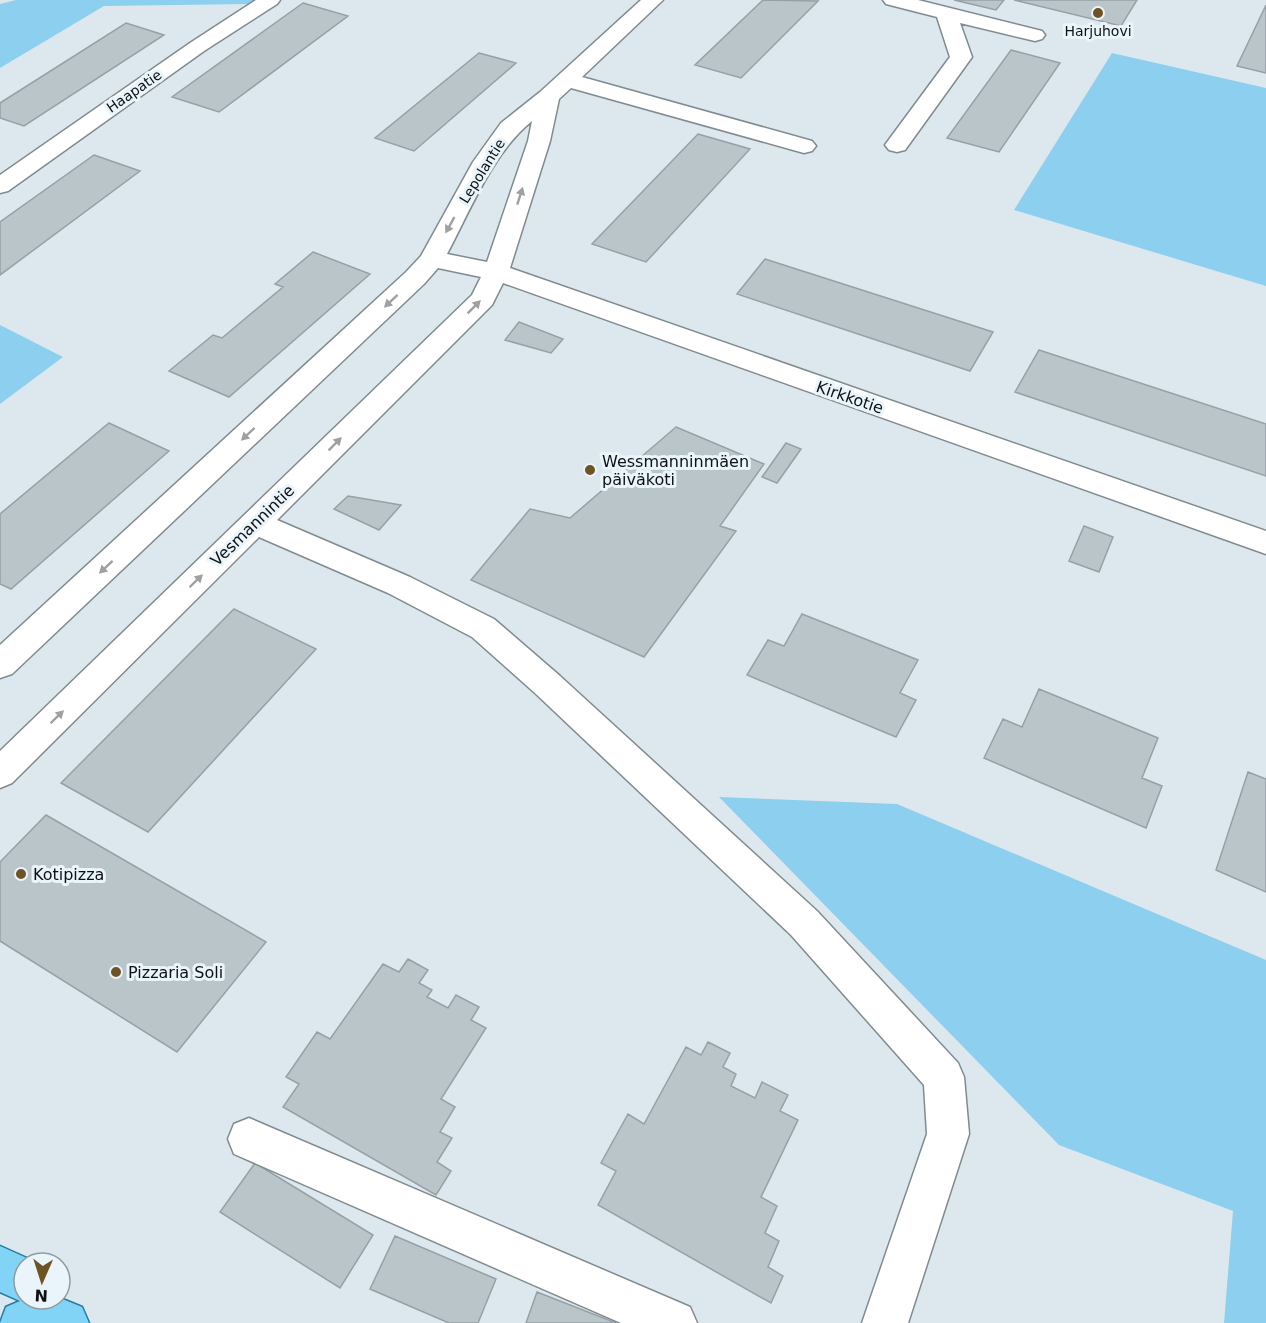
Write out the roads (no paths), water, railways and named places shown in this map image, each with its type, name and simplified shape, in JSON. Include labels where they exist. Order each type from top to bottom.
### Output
[{"type":"street","name":"Haapatie","points":[[0,186],[178,60],[270,0]]},
{"type":"street","name":"Lepolantie","points":[[432,259],[486,162],[509,128],[548,97],[653,0]]},
{"type":"street","points":[[893,0],[1035,35]]},
{"type":"street","points":[[897,145],[961,57],[945,13]]},
{"type":"street","points":[[567,80],[804,146]]},
{"type":"street","points":[[496,272],[538,141],[548,97]]},
{"type":"street","points":[[0,665],[415,278],[432,259]]},
{"type":"street","name":"Kirkkotie","points":[[432,259],[496,272],[1266,543]]},
{"type":"street","name":"Vesmannintie","points":[[8,760],[255,523],[483,299],[496,272]]},
{"type":"street","points":[[255,523],[399,585],[483,628],[548,685],[804,923],[944,1077],[948,1134],[885,1323]]},
{"type":"street","points":[[249,1139],[674,1323]]},
{"type":"place","name":"Harjuhovi","points":[[1098,13]]},
{"type":"place","name":"Wessmanninmäen päiväkoti","points":[[590,470]]},
{"type":"place","name":"Kotipizza","points":[[21,874]]},
{"type":"place","name":"Pizzaria Soli","points":[[116,972]]}]
